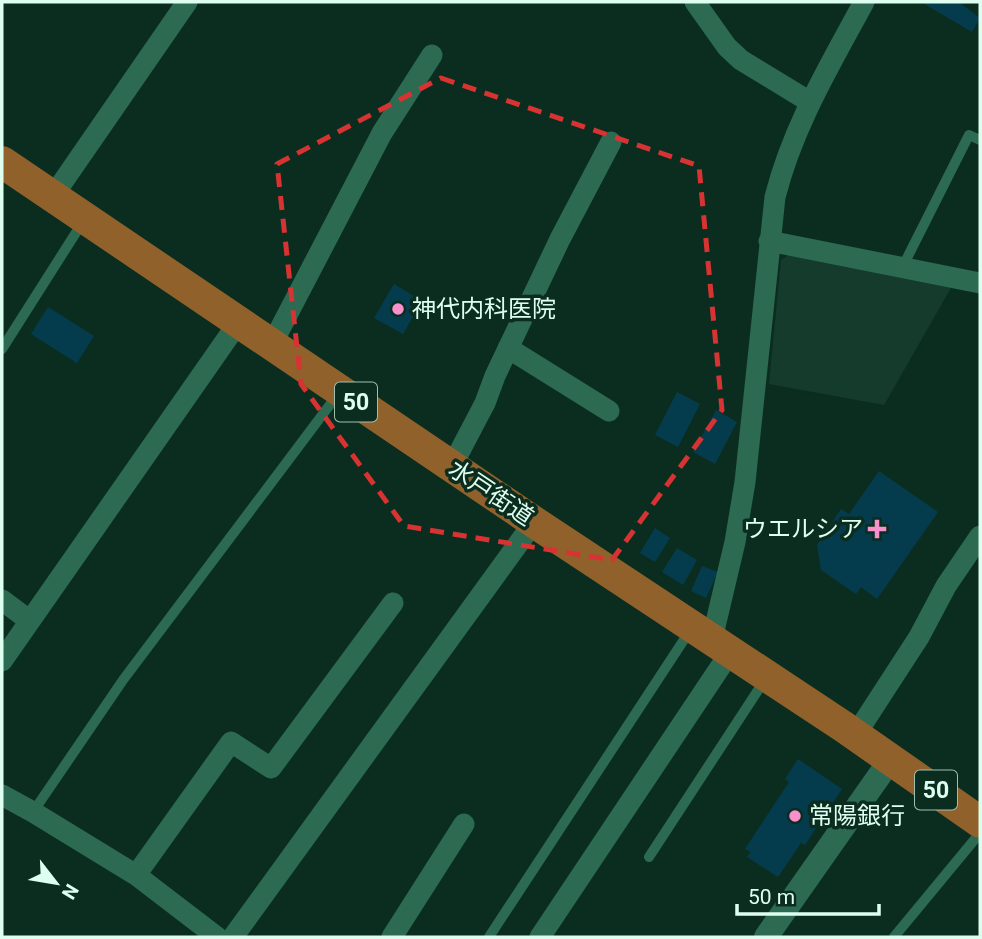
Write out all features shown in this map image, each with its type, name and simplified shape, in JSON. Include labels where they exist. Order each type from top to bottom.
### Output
[{"type":"main road","name":"水戸街道","points":[[2,162],[339,392],[856,734],[978,819]]},
{"type":"street","points":[[53,196],[187,2]]},
{"type":"street","points":[[695,2],[727,47],[741,60],[810,102]]},
{"type":"street","points":[[540,937],[712,639],[735,542],[745,482],[775,197],[781,173],[810,102],[864,2]]},
{"type":"street","points":[[271,346],[382,133],[432,55]]},
{"type":"street","points":[[452,466],[485,403],[560,239],[611,142]]},
{"type":"street","points":[[769,242],[980,283]]},
{"type":"street","points":[[2,660],[238,323]]},
{"type":"street","points":[[508,348],[609,411]]},
{"type":"street","points":[[233,937],[534,522]]},
{"type":"street","points":[[856,734],[919,637],[946,586],[980,536]]},
{"type":"street","points":[[2,600],[30,621]]},
{"type":"street","points":[[136,876],[231,741],[271,768],[393,603]]},
{"type":"street","points":[[766,937],[891,759]]},
{"type":"street","points":[[2,796],[33,812],[136,876],[217,937]]},
{"type":"street","points":[[392,937],[464,824]]},
{"type":"lane","points":[[902,268],[969,135],[980,140]]},
{"type":"lane","points":[[2,349],[85,218]]},
{"type":"lane","points":[[33,812],[123,680],[339,392]]},
{"type":"lane","points":[[489,937],[712,639]]},
{"type":"lane","points":[[649,857],[768,676]]},
{"type":"lane","points":[[894,937],[978,819]]},
{"type":"highlighted area","points":[[441,78],[699,166],[722,410],[612,560],[404,526],[301,384],[277,164]]},
{"type":"shaded area","points":[[793,252],[952,286],[884,405],[769,384],[781,260]]},
{"type":"building","points":[[921,2],[959,2],[980,18],[972,32]]},
{"type":"building","name":"神代内科医院","points":[[394,284],[422,301],[403,334],[374,318]]},
{"type":"building","points":[[48,307],[94,336],[77,363],[31,334]]},
{"type":"building","points":[[677,392],[700,404],[678,447],[655,435]]},
{"type":"building","points":[[716,410],[737,422],[715,464],[693,452]]},
{"type":"building","name":"ウエルシア","points":[[879,471],[938,512],[877,599],[861,587],[856,594],[821,570],[817,545],[841,509],[849,514]]},
{"type":"building","points":[[655,528],[670,538],[655,562],[640,553]]},
{"type":"building","points":[[677,548],[697,560],[683,585],[662,572]]},
{"type":"building","points":[[702,566],[718,572],[706,598],[691,591]]},
{"type":"building","name":"常陽銀行","points":[[798,759],[842,789],[805,845],[801,843],[778,877],[747,857],[751,852],[745,849],[789,782],[785,779]]},
{"type":"place","name":"神代内科医院","points":[[398,309]]},
{"type":"place","name":"ウエルシア","points":[[877,529]]},
{"type":"place","name":"常陽銀行","points":[[795,816]]}]
